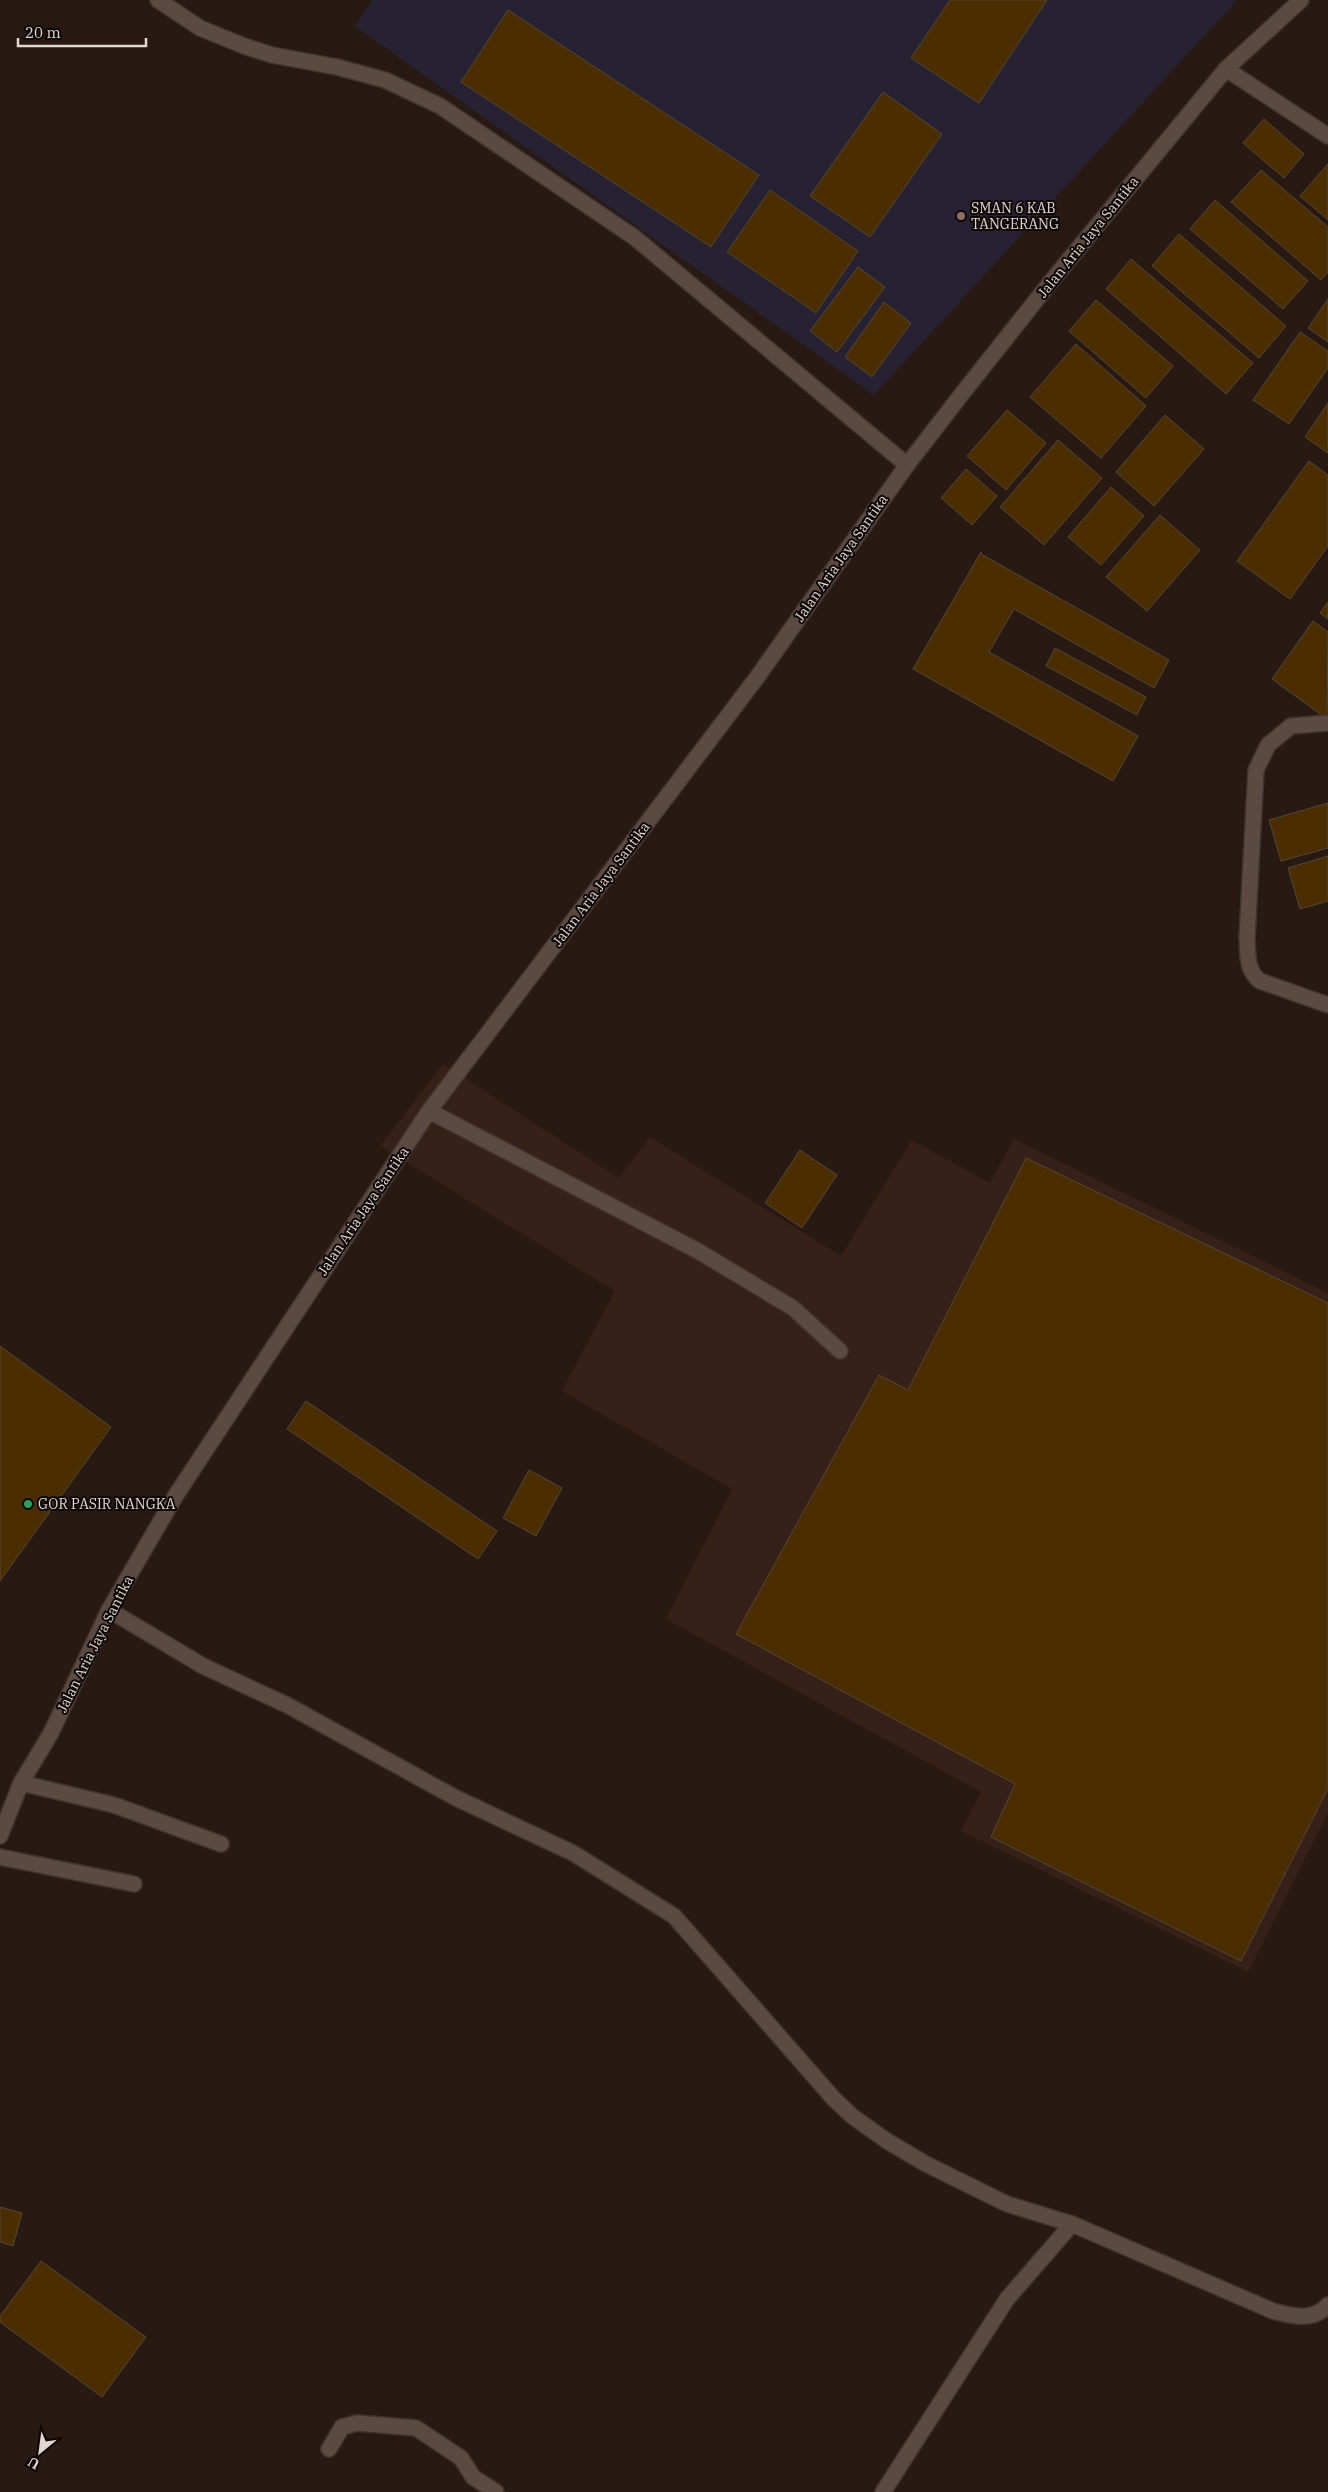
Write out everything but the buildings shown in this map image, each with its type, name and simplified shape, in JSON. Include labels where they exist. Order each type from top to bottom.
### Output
[{"type":"street","points":[[158,0],[200,28],[244,46],[272,56],[337,67],[386,80],[440,106],[634,237],[907,464]]},
{"type":"street","name":"Jalan Aria Jaya Santika","points":[[0,1836],[21,1783],[51,1734],[109,1610],[176,1495],[429,1111],[758,676],[907,464],[1049,284],[1226,69],[1301,0]]},
{"type":"street","points":[[1226,69],[1328,136]]},
{"type":"street","points":[[1328,723],[1291,726],[1268,745],[1256,770],[1247,938],[1249,965],[1252,975],[1260,981],[1328,1005]]},
{"type":"street","points":[[429,1111],[698,1251],[793,1308],[840,1351]]},
{"type":"street","points":[[109,1610],[203,1666],[287,1705],[456,1798],[573,1854],[674,1916],[772,2031],[852,2116],[926,2164],[1007,2204],[1072,2224],[1273,2311],[1302,2317],[1313,2316],[1323,2311],[1328,2305]]},
{"type":"street","points":[[21,1783],[114,1805],[221,1844]]},
{"type":"street","points":[[0,1857],[134,1884]]},
{"type":"street","points":[[883,2492],[1007,2299],[1072,2224]]},
{"type":"street","points":[[329,2449],[342,2427],[357,2423],[416,2428],[461,2458],[474,2477],[496,2492]]},
{"type":"shaded area","name":"SMAN 6 KAB TANGERANG","points":[[372,0],[950,0],[911,58],[979,103],[1047,0],[1237,0],[874,395],[355,26]],"holes":[[[508,11],[759,175],[712,247],[461,82]],[[883,93],[942,134],[870,237]],[[770,190],[858,250],[815,313],[727,252]]]},
{"type":"shaded area","points":[[443,1064],[619,1178],[650,1137],[841,1256],[912,1140],[990,1183],[1014,1139],[1328,1293],[1328,1813],[1248,1972],[961,1831],[981,1792],[666,1619],[732,1489],[562,1391],[615,1291],[380,1146]]},
{"type":"place","name":"SMAN 6 KAB TANGERANG","points":[[961,216]]},
{"type":"place","name":"GOR PASIR NANGKA","points":[[28,1504]]}]
